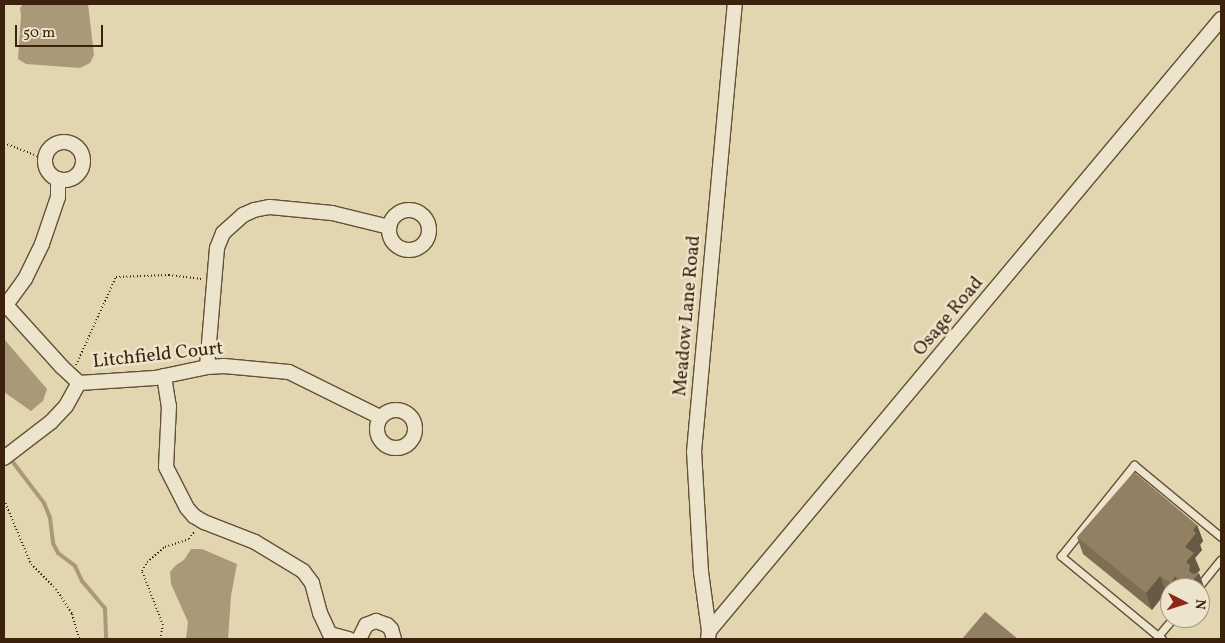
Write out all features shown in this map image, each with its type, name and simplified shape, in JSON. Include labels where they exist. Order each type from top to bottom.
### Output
[{"type":"street","name":"Meadow Lane Road","points":[[709,635],[701,572],[694,452],[735,4]]},
{"type":"street","name":"Osage Road","points":[[709,635],[1221,18]]},
{"type":"street","points":[[61,142],[74,144],[82,153],[83,165],[76,176],[64,180],[58,179],[48,171],[45,159],[50,148],[61,142]]},
{"type":"street","points":[[4,458],[26,442],[61,411],[75,379],[5,304],[25,279],[42,244],[58,197],[58,179]]},
{"type":"street","points":[[208,367],[218,248],[223,233],[243,215],[254,210],[270,207],[332,213],[389,227]]},
{"type":"street","name":"Litchfield Court","points":[[75,379],[164,376],[208,367],[224,366],[289,372],[380,417]]},
{"type":"street","points":[[164,376],[169,406],[166,467],[187,508],[202,521],[255,542],[303,571],[312,583],[320,613],[330,634],[333,637],[349,639]]},
{"type":"street","points":[[359,639],[366,625],[376,621],[387,625],[394,639]]},
{"type":"lane","points":[[1160,638],[1061,556],[1134,465],[1221,537]]},
{"type":"lane","points":[[1206,578],[1221,559]]},
{"type":"path","points":[[4,143],[45,159]]},
{"type":"path","points":[[75,379],[116,277],[169,275],[215,280]]},
{"type":"path","points":[[4,500],[31,564],[62,598],[72,614],[79,639]]},
{"type":"path","points":[[160,639],[163,625],[142,571],[146,562],[165,547],[189,538],[202,521]]},
{"type":"shaded area","points":[[23,4],[88,4],[94,55],[90,63],[80,68],[26,64],[18,59],[20,8]]},
{"type":"shaded area","points":[[4,339],[47,389],[43,401],[31,411],[4,392]]},
{"type":"shaded area","points":[[191,549],[202,549],[237,564],[231,596],[228,639],[186,639],[188,622],[171,584],[170,572],[184,560]]},
{"type":"building","points":[[1134,472],[1197,525],[1193,530],[1196,533],[1185,547],[1194,553],[1186,562],[1190,565],[1189,571],[1193,574],[1199,573],[1195,578],[1178,578],[1175,576],[1174,578],[1163,578],[1160,576],[1146,593],[1077,537]]},
{"type":"building","points":[[985,612],[1018,639],[962,639]]},
{"type":"waterway","points":[[9,457],[44,503],[50,518],[53,543],[58,553],[75,566],[82,581],[105,608],[106,639]]}]
